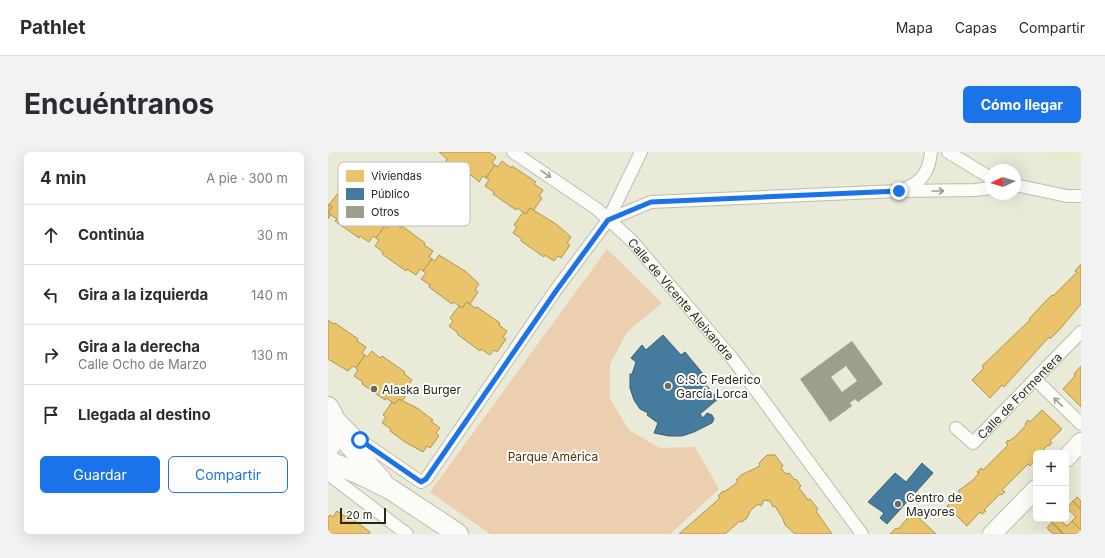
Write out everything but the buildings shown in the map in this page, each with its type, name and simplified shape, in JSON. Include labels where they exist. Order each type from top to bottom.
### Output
[{"type":"main road","points":[[328,449],[334,439],[332,417]]},
{"type":"main road","points":[[332,417],[390,489]]},
{"type":"main road","points":[[328,461],[362,475],[390,489],[458,534]]},
{"type":"street","name":"Calle de Vicente Aleixandre","points":[[513,152],[597,209],[632,241],[732,358],[862,534]]},
{"type":"street","points":[[332,417],[360,440],[421,482],[426,479],[556,291],[608,220],[641,152]]},
{"type":"street","points":[[899,191],[917,184],[930,165],[931,152]]},
{"type":"street","points":[[948,152],[985,174]]},
{"type":"street","points":[[1021,186],[1067,196],[1081,196]]},
{"type":"street","points":[[608,220],[651,202],[985,189]]},
{"type":"street","name":"Calle de Formentera","points":[[956,428],[973,443],[1081,332]]},
{"type":"street","points":[[1035,380],[1081,424]]},
{"type":"street","points":[[1069,455],[1081,442]]},
{"type":"street","points":[[328,474],[407,534]]},
{"type":"street","points":[[992,534],[1033,492]]},
{"type":"shaded area","points":[[1032,152],[1081,152],[1081,162],[1058,159]]},
{"type":"green space","name":"Parque América","points":[[607,249],[662,303],[627,332],[610,364],[610,399],[629,430],[660,448],[695,447],[719,489],[670,534],[490,534],[430,492]]},
{"type":"place","name":"C.S.C Federico García Lorca","points":[[668,386]]},
{"type":"place","name":"Alaska Burger","points":[[374,389]]},
{"type":"place","name":"Centro de Mayores","points":[[898,504]]},
{"type":"route","points":[[360,440],[421,482],[424,481],[556,291],[608,220],[651,202],[899,191]]}]
